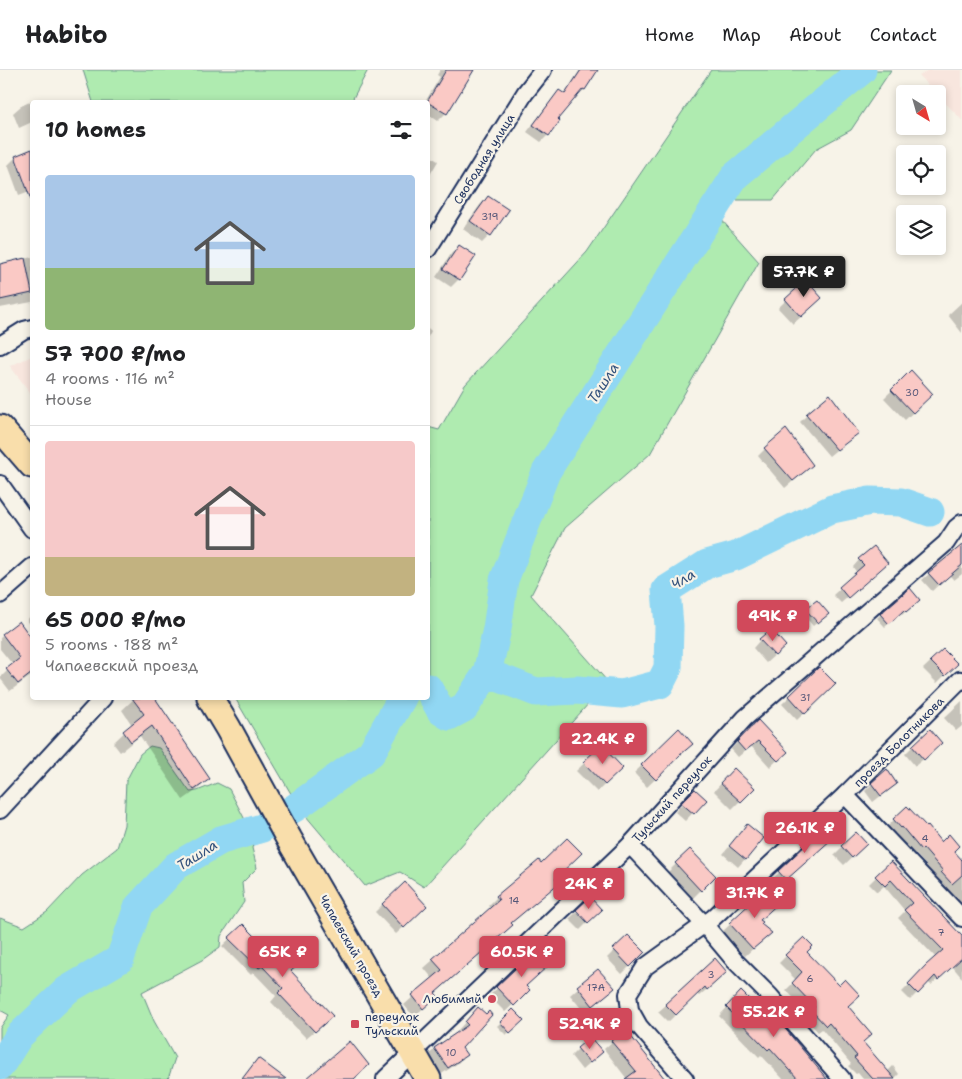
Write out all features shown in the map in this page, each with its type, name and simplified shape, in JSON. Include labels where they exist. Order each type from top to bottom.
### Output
[{"type":"main road","points":[[0,428],[30,463]]},
{"type":"main road","name":"Чапаевский проезд","points":[[211,700],[428,1079]]},
{"type":"street","name":"Свободная улица","points":[[430,242],[525,93],[543,70]]},
{"type":"street","points":[[0,345],[24,330],[30,328]]},
{"type":"street","points":[[0,484],[30,526]]},
{"type":"street","name":"Тульский переулок","points":[[385,1079],[630,844],[745,718],[946,544],[956,528],[962,523]]},
{"type":"street","points":[[0,595],[30,569]]},
{"type":"street","name":"проезд Болотникова","points":[[686,1079],[639,1026],[630,1010],[628,994],[645,967],[704,924],[845,795],[961,680]]},
{"type":"street","points":[[0,810],[101,700]]},
{"type":"street","points":[[845,795],[962,918]]},
{"type":"street","points":[[630,844],[704,924],[735,961],[770,996],[842,1079]]},
{"type":"shaded area","points":[[928,70],[962,70],[962,120],[946,104],[946,85],[928,85],[919,76]]},
{"type":"shaded area","points":[[30,357],[30,392],[10,366]]},
{"type":"green space","points":[[83,70],[368,70],[352,100],[92,100]]},
{"type":"green space","points":[[711,70],[891,70],[851,130],[816,149],[773,200],[704,200],[759,262],[650,454],[565,528],[531,595],[608,682],[424,887],[400,872],[365,886],[300,809],[236,700],[430,700],[430,428],[439,430],[465,385],[587,252]]},
{"type":"green space","points":[[150,746],[159,748],[190,792],[217,783],[229,789],[255,839],[252,848],[257,868],[242,883],[244,902],[221,936],[220,947],[202,960],[142,992],[154,1021],[175,1058],[168,1079],[0,1079],[0,1028],[9,1015],[0,1010],[0,918],[24,927],[47,912],[82,875],[117,848],[124,825],[126,781],[140,754]]},
{"type":"building","points":[[446,70],[474,70],[447,114],[430,104],[430,100],[428,100]]},
{"type":"building","points":[[581,70],[598,70],[585,90],[583,89],[558,119],[560,121],[549,136],[533,125],[559,90],[565,94]]},
{"type":"building","points":[[30,150],[30,197],[15,156]]},
{"type":"building","points":[[488,196],[509,210],[491,236],[470,221]]},
{"type":"building","points":[[459,245],[476,256],[460,280],[443,269]]},
{"type":"building","points":[[25,258],[30,293],[0,300],[0,264]]},
{"type":"building","points":[[806,280],[822,298],[801,317],[785,299]]},
{"type":"building","points":[[911,370],[933,394],[913,413],[891,390]]},
{"type":"building","points":[[830,394],[859,433],[837,450],[806,414]]},
{"type":"building","points":[[786,429],[813,465],[793,481],[764,448]]},
{"type":"building","points":[[962,545],[962,565],[939,585],[928,573]]},
{"type":"building","points":[[874,546],[888,563],[848,598],[839,587],[864,565],[858,559]]},
{"type":"building","points":[[910,588],[920,600],[906,612],[904,610],[889,624],[880,614]]},
{"type":"building","points":[[817,600],[829,614],[818,623],[805,609]]},
{"type":"building","points":[[19,621],[30,636],[30,675],[18,684],[6,669],[20,658],[2,634]]},
{"type":"building","points":[[771,629],[786,646],[775,656],[759,639]]},
{"type":"building","points":[[943,649],[958,664],[945,676],[930,661]]},
{"type":"building","points":[[819,667],[836,684],[805,714],[789,696]]},
{"type":"building","points":[[134,700],[156,700],[210,779],[194,790],[152,726],[131,742],[123,731],[144,714]]},
{"type":"building","points":[[758,720],[788,752],[778,761],[758,741],[745,751],[737,742]]},
{"type":"building","points":[[679,728],[693,744],[656,780],[641,765]]},
{"type":"building","points":[[930,729],[942,743],[924,760],[912,746]]},
{"type":"building","points":[[601,745],[623,768],[605,785],[583,762]]},
{"type":"building","points":[[734,768],[755,788],[741,802],[720,783]]},
{"type":"building","points":[[887,769],[897,784],[881,796],[871,783]]},
{"type":"building","points":[[695,789],[707,800],[694,814],[681,803]]},
{"type":"building","points":[[907,806],[928,826],[941,842],[949,834],[959,846],[954,851],[962,860],[962,875],[952,884],[923,848],[921,850],[893,819]]},
{"type":"building","points":[[747,824],[764,838],[746,860],[729,846]]},
{"type":"building","points":[[823,829],[832,839],[786,880],[778,871]]},
{"type":"building","points":[[856,832],[867,844],[852,858],[841,846]]},
{"type":"building","points":[[567,838],[582,853],[555,879],[559,883],[511,923],[513,925],[435,993],[438,996],[423,1009],[412,995],[442,970],[432,959],[499,900],[496,896],[539,860],[541,863]]},
{"type":"building","points":[[690,849],[716,876],[701,891],[675,863]]},
{"type":"building","points":[[891,861],[962,936],[962,958],[938,980],[935,976],[918,994],[908,984],[943,950],[904,910],[912,903],[891,880],[885,886],[875,876]]},
{"type":"building","points":[[405,882],[427,906],[404,928],[382,904]]},
{"type":"building","points":[[768,887],[781,901],[760,920],[763,922],[761,924],[772,933],[753,949],[729,923]]},
{"type":"building","points":[[590,897],[602,910],[588,923],[576,910]]},
{"type":"building","points":[[243,924],[275,956],[281,950],[297,966],[291,971],[333,1016],[315,1032],[278,993],[283,988],[262,966],[259,968],[228,938]]},
{"type":"building","points":[[628,935],[645,952],[630,967],[613,949]]},
{"type":"building","points":[[804,937],[813,946],[807,952],[839,985],[845,979],[860,995],[848,1006],[872,1034],[863,1042],[895,1079],[873,1079],[854,1058],[857,1056],[829,1023],[826,1026],[811,1010],[815,1007],[792,983],[802,972],[785,955]]},
{"type":"building","points":[[535,950],[549,965],[526,986],[530,990],[514,1006],[496,987]]},
{"type":"building","points":[[715,958],[727,972],[707,990],[705,987],[676,1015],[665,1004]]},
{"type":"building","points":[[598,969],[615,988],[593,1006],[577,986]]},
{"type":"building","points":[[741,991],[767,1017],[771,1014],[827,1079],[798,1079],[770,1048],[768,1050],[726,1007]]},
{"type":"building","points":[[478,1007],[486,1014],[489,1011],[492,1015],[462,1048],[467,1055],[448,1068],[434,1048],[468,1025],[465,1022]]},
{"type":"building","points":[[513,1009],[524,1020],[510,1033],[500,1022]]},
{"type":"building","points":[[625,1029],[665,1079],[625,1079],[636,1071],[611,1041]]},
{"type":"building","points":[[590,1037],[603,1052],[590,1063],[577,1048]]},
{"type":"building","points":[[350,1041],[369,1065],[354,1079],[306,1079]]},
{"type":"building","points":[[258,1058],[286,1079],[242,1079]]},
{"type":"waterway","name":"Ташла","points":[[430,692],[441,711],[449,716],[464,708],[487,673],[497,629],[504,580],[546,472],[735,176],[862,70]]},
{"type":"waterway","name":"Чла","points":[[487,673],[536,692],[577,690],[622,694],[660,684],[668,668],[669,626],[666,590],[707,564],[736,556],[832,509],[870,501],[901,502],[930,512]]},
{"type":"waterway","name":"Ташла","points":[[0,1066],[19,1036],[67,990],[120,959],[138,907],[176,866],[221,840],[262,828],[296,807],[371,753],[401,700]]},
{"type":"place","name":"Любимый","points":[[492,999]]},
{"type":"place","name":"переулок Тульский","points":[[355,1024]]}]
